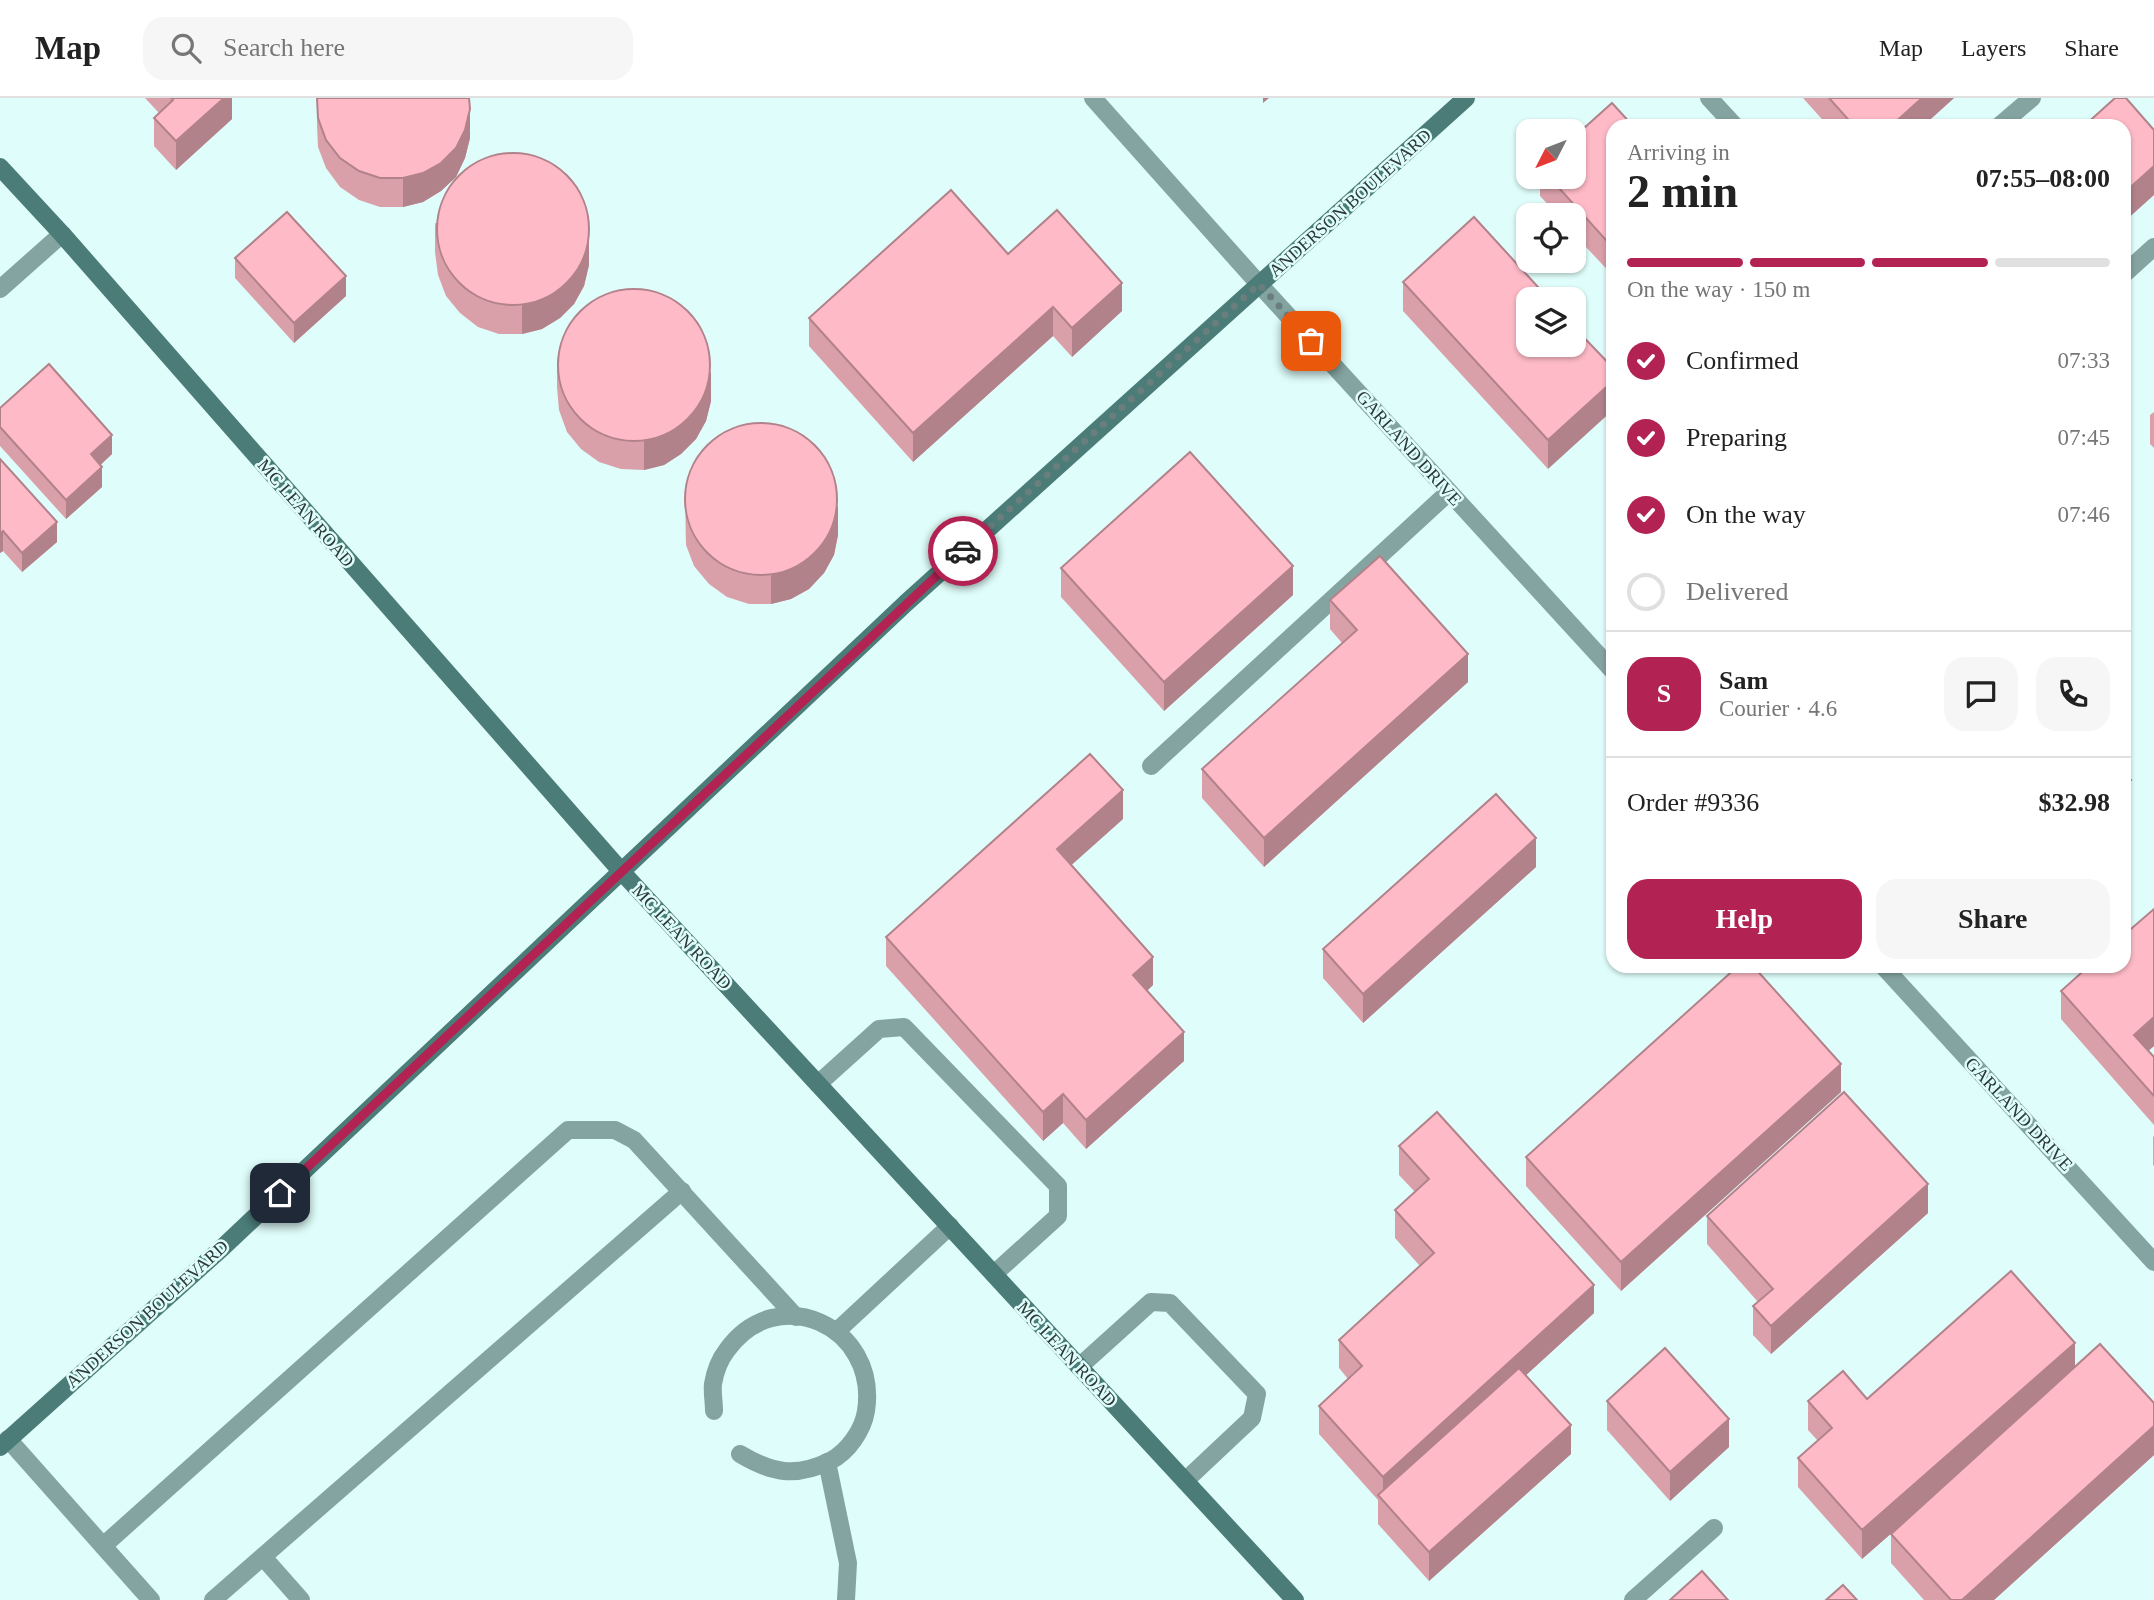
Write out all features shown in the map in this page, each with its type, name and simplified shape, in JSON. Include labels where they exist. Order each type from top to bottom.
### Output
[{"type":"street","name":"GARLAND DRIVE","points":[[1093,98],[1606,663]]},
{"type":"street","name":"ANDERSON BOULEVARD","points":[[4,1443],[222,1248],[906,603],[1466,98]]},
{"type":"street","points":[[1709,98],[1728,119]]},
{"type":"street","points":[[2007,119],[2032,98]]},
{"type":"street","name":"MC LEAN ROAD","points":[[0,167],[62,234],[621,872],[1295,1600]]},
{"type":"street","points":[[0,289],[62,234]]},
{"type":"street","points":[[2131,268],[2154,247]]},
{"type":"street","points":[[1151,766],[1449,492]]},
{"type":"street","name":"GARLAND DRIVE","points":[[1889,973],[2154,1262]]},
{"type":"street","points":[[818,1084],[879,1029],[904,1027],[1058,1186],[1058,1216],[994,1274]]},
{"type":"street","points":[[103,1546],[568,1130],[615,1130],[634,1140],[796,1317]]},
{"type":"street","points":[[213,1600],[682,1191]]},
{"type":"street","points":[[837,1331],[950,1226]]},
{"type":"street","points":[[1079,1367],[1151,1302],[1170,1303],[1256,1394],[1252,1418],[1185,1481]]},
{"type":"street","points":[[714,1411],[713,1384],[720,1359],[736,1337],[759,1322],[785,1316],[811,1319],[837,1331],[854,1348],[865,1370],[869,1395],[865,1420],[853,1442],[834,1459],[811,1470],[786,1472],[762,1466],[740,1454]]},
{"type":"street","points":[[4,1443],[151,1600]]},
{"type":"street","points":[[827,1462],[848,1563],[846,1600]]},
{"type":"street","points":[[1633,1600],[1714,1528]]},
{"type":"street","points":[[263,1557],[301,1600]]},
{"type":"building","points":[[171,98],[224,98],[176,141],[154,118],[173,100]]},
{"type":"building","points":[[317,98],[469,98],[470,109],[465,130],[456,148],[441,163],[423,173],[403,178],[380,178],[359,171],[340,158],[326,140],[318,118]]},
{"type":"building","points":[[1829,98],[1922,98],[1899,119],[1848,119]]},
{"type":"building","points":[[2115,98],[2126,98],[2154,130],[2154,166],[2131,187],[2131,119],[2092,119]]},
{"type":"building","points":[[1612,103],[1627,119],[1606,119],[1606,240],[1586,218],[1586,203],[1572,203],[1560,189],[1586,189],[1586,126]]},
{"type":"building","points":[[513,153],[542,158],[567,175],[584,200],[589,229],[584,258],[567,283],[542,300],[513,305],[484,300],[459,283],[442,258],[437,229],[442,200],[459,175],[484,158]]},
{"type":"building","points":[[951,190],[1008,254],[1057,210],[1122,283],[1072,328],[1053,307],[913,433],[809,318]]},
{"type":"building","points":[[287,212],[346,276],[294,323],[235,258]]},
{"type":"building","points":[[1474,217],[1516,263],[1516,273],[1525,273],[1538,287],[1516,287],[1516,357],[1586,357],[1586,340],[1606,361],[1606,387],[1548,440],[1403,282]]},
{"type":"building","points":[[634,289],[663,294],[688,311],[705,336],[710,365],[705,394],[688,419],[663,436],[634,441],[605,436],[580,419],[563,394],[558,365],[563,336],[580,311],[605,294]]},
{"type":"building","points":[[49,364],[112,435],[91,454],[102,467],[66,500],[0,427],[0,408]]},
{"type":"building","points":[[761,423],[790,428],[815,445],[832,470],[837,499],[832,528],[815,553],[790,570],[761,575],[732,570],[707,553],[690,528],[685,499],[690,470],[707,445],[732,428]]},
{"type":"building","points":[[1190,452],[1293,566],[1164,682],[1061,568]]},
{"type":"building","points":[[0,459],[57,522],[22,553],[3,531],[0,534]]},
{"type":"building","points":[[1380,556],[1468,654],[1264,838],[1202,769],[1357,630],[1330,600]]},
{"type":"building","points":[[1090,754],[1123,790],[1057,849],[1153,957],[1133,975],[1184,1032],[1086,1120],[1063,1094],[1043,1112],[886,937]]},
{"type":"building","points":[[1496,794],[1536,838],[1363,994],[1323,949]]},
{"type":"building","points":[[2154,909],[2154,1017],[2134,1035],[2154,1057],[2154,1096],[2061,991],[2081,973],[2131,973],[2131,929]]},
{"type":"building","points":[[1730,973],[1759,973],[1841,1064],[1621,1262],[1526,1157]]},
{"type":"building","points":[[1844,1092],[1928,1184],[1771,1326],[1753,1306],[1773,1289],[1707,1216]]},
{"type":"building","points":[[1437,1112],[1594,1285],[1383,1477],[1319,1406],[1362,1366],[1339,1340],[1434,1253],[1395,1210],[1429,1179],[1399,1146]]},
{"type":"building","points":[[2011,1271],[2075,1343],[1862,1530],[1798,1458],[1832,1428],[1808,1401],[1843,1371],[1867,1399]]},
{"type":"building","points":[[2100,1344],[2154,1403],[2154,1426],[1962,1600],[1951,1600],[1891,1534]]},
{"type":"building","points":[[1665,1348],[1729,1419],[1670,1472],[1607,1401]]},
{"type":"building","points":[[1519,1368],[1571,1425],[1429,1552],[1378,1495]]},
{"type":"building","points":[[1702,1571],[1728,1600],[1670,1600]]},
{"type":"building","points":[[1843,1585],[1857,1600],[1826,1600]]},
{"type":"way so far","points":[[963,551],[1259,284],[1311,341]]},
{"type":"route","points":[[280,1193],[963,551]]}]
